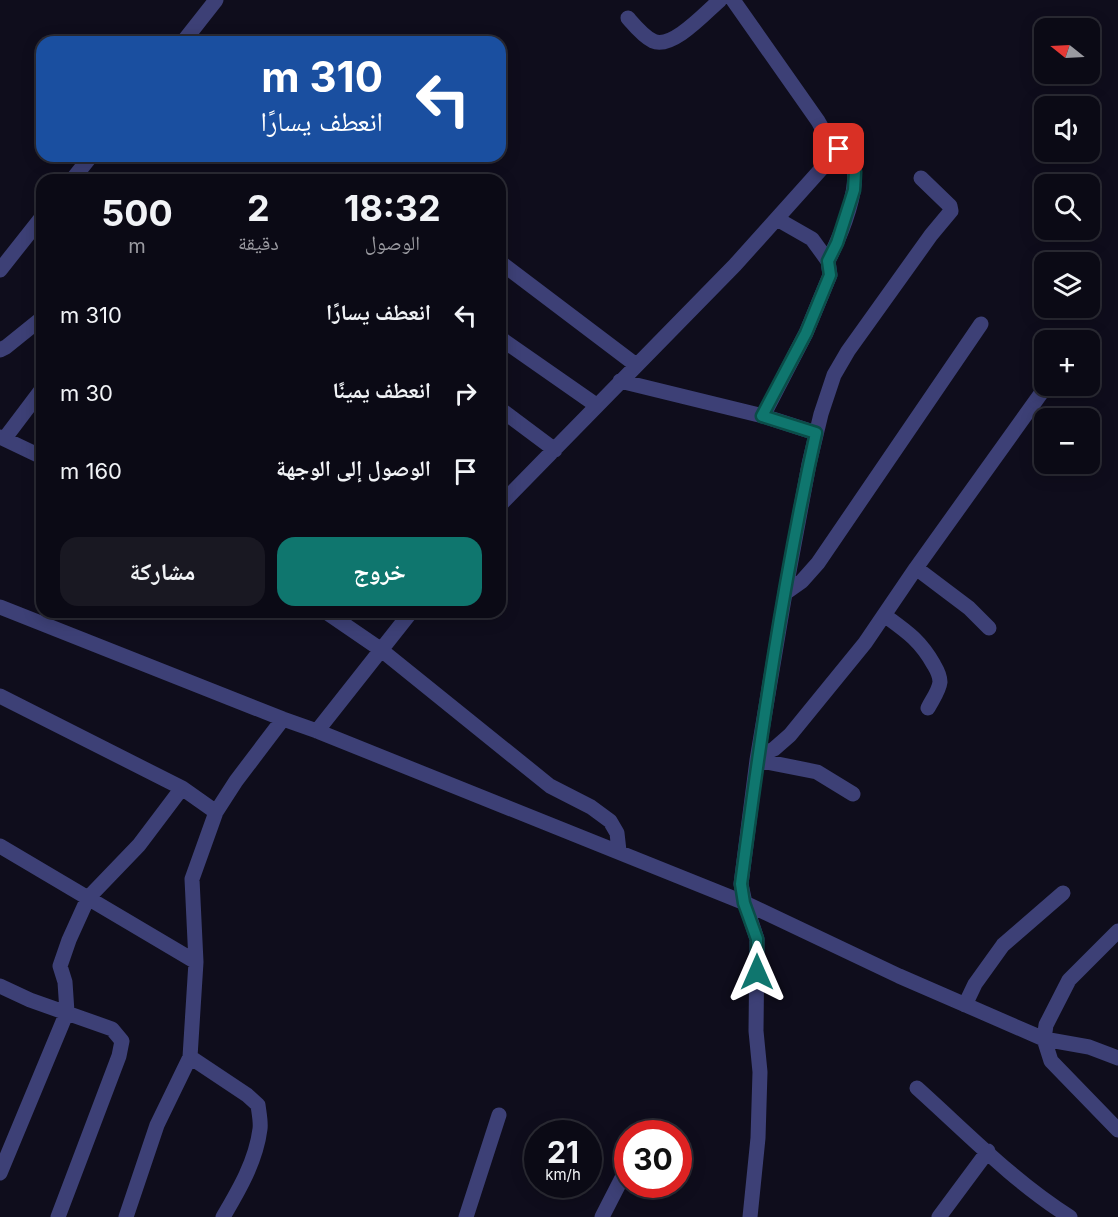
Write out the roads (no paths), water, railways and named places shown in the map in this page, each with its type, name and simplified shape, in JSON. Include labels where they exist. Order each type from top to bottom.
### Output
[{"type":"street","points":[[188,36],[216,0]]},
{"type":"street","points":[[628,18],[645,37],[664,43],[675,38],[720,0]]},
{"type":"street","points":[[732,0],[799,92],[829,140],[850,158],[855,172],[854,190],[837,243],[828,261]]},
{"type":"street","points":[[506,498],[735,266],[823,167],[830,153],[829,140]]},
{"type":"street","points":[[77,174],[86,162]]},
{"type":"street","points":[[750,1217],[758,1138],[760,1072],[756,1030],[757,939],[744,903],[741,884],[758,758],[785,593],[816,433],[834,375],[848,351],[930,235],[951,211],[950,206],[921,178]]},
{"type":"street","points":[[762,416],[806,333],[830,275],[828,261],[812,239],[777,219]]},
{"type":"street","points":[[0,270],[36,225]]},
{"type":"street","points":[[506,267],[636,365]]},
{"type":"street","points":[[0,350],[36,323]]},
{"type":"street","points":[[785,593],[802,581],[818,563],[981,324]]},
{"type":"street","points":[[506,342],[596,405]]},
{"type":"street","points":[[620,381],[762,416],[816,433]]},
{"type":"street","points":[[758,758],[774,749],[790,735],[865,643],[1039,396]]},
{"type":"street","points":[[36,397],[2,438],[36,454]]},
{"type":"street","points":[[506,413],[555,450]]},
{"type":"street","points":[[916,568],[969,608],[989,628]]},
{"type":"street","points":[[0,607],[619,851],[744,903],[899,976],[1044,1040],[1089,1047],[1118,1058]]},
{"type":"street","points":[[884,615],[913,636],[925,650],[939,674],[940,682],[937,692],[928,708]]},
{"type":"street","points":[[335,618],[380,649],[550,786],[591,807],[610,821],[617,833],[619,851]]},
{"type":"street","points":[[317,731],[406,618]]},
{"type":"street","points":[[0,696],[182,788],[216,812]]},
{"type":"street","points":[[126,1217],[158,1125],[190,1057],[196,963],[192,879],[216,812],[283,719]]},
{"type":"street","points":[[758,758],[817,772],[852,794]]},
{"type":"street","points":[[0,1173],[67,1012],[60,966],[88,898],[139,845],[182,788]]},
{"type":"street","points":[[0,846],[196,963]]},
{"type":"street","points":[[965,1005],[975,984],[1003,945],[1063,893]]},
{"type":"street","points":[[1118,931],[1069,980],[1046,1025],[1044,1040],[1051,1061],[1118,1130]]},
{"type":"street","points":[[0,986],[112,1029],[122,1041],[119,1056],[58,1217]]},
{"type":"street","points":[[190,1057],[247,1095],[258,1105],[261,1128],[251,1163],[224,1217]]},
{"type":"street","points":[[917,1088],[1045,1202],[1070,1217]]},
{"type":"street","points":[[466,1217],[499,1115]]},
{"type":"street","points":[[939,1217],[988,1151]]},
{"type":"street","points":[[602,1217],[614,1194]]}]
